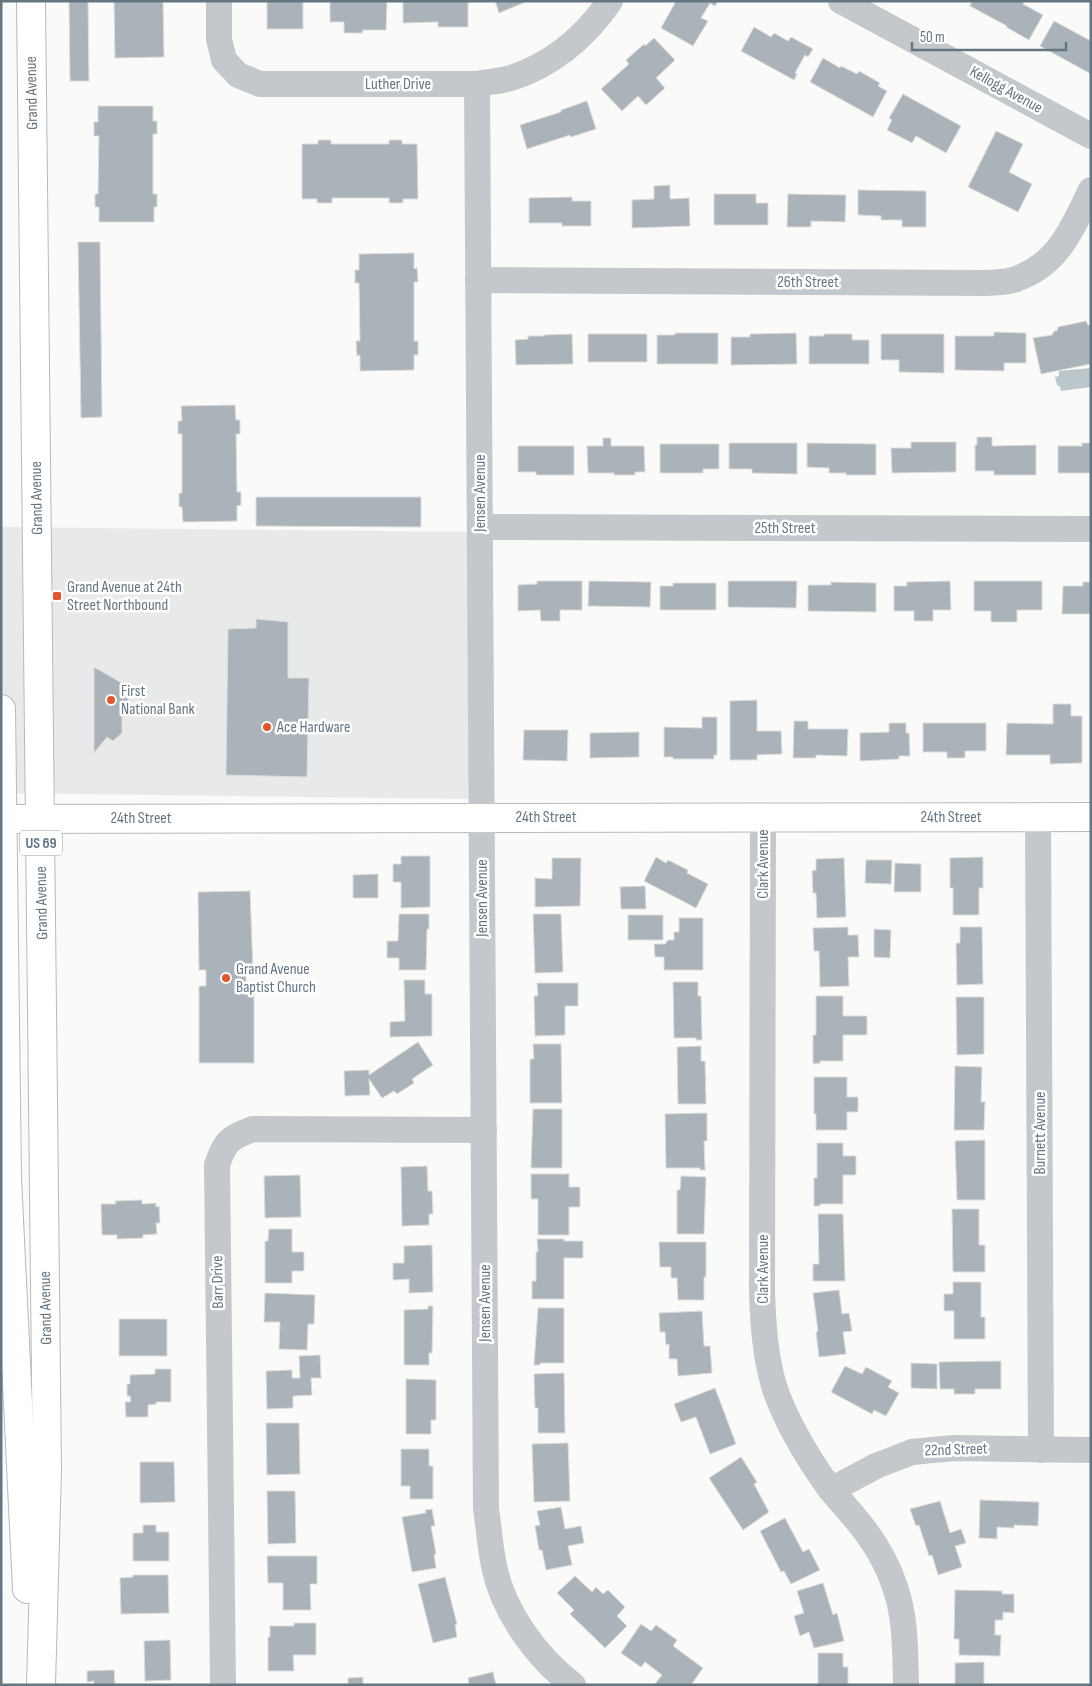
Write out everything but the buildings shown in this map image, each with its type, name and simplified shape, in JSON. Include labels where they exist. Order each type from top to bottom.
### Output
[{"type":"main road","name":"Grand Avenue","points":[[32,1],[47,1469],[41,1685]]},
{"type":"main road","name":"Grand Avenue","points":[[1,709],[7,1178],[31,1685]]},
{"type":"main road","name":"24th Street","points":[[2,819],[1091,817]]},
{"type":"street","name":"Luther Drive","points":[[219,1],[219,39],[224,60],[238,75],[260,84],[477,84],[511,78],[546,62],[575,43],[599,17],[610,1]]},
{"type":"street","name":"Kellogg Avenue","points":[[842,1],[1091,136]]},
{"type":"street","name":"Jensen Avenue","points":[[477,84],[486,1509],[494,1567],[506,1605],[528,1639],[559,1675],[572,1685]]},
{"type":"street","name":"26th Street","points":[[478,280],[986,283],[1015,280],[1037,270],[1055,254],[1068,236],[1091,190]]},
{"type":"street","name":"25th Street","points":[[480,527],[1091,529]]},
{"type":"street","name":"Clark Avenue","points":[[763,817],[762,1292],[768,1360],[774,1386],[787,1419],[808,1456],[831,1490],[857,1520],[879,1551],[895,1587],[905,1627],[906,1685]]},
{"type":"street","name":"Burnett Avenue","points":[[1038,817],[1041,1450]]},
{"type":"street","name":"Barr Drive","points":[[223,1685],[217,1165],[223,1147],[236,1135],[253,1130],[484,1130]]},
{"type":"street","name":"22nd Street","points":[[831,1490],[876,1466],[912,1452],[954,1448],[1091,1450]]},
{"type":"shaded area","points":[[1091,368],[1091,387],[1061,391],[1057,385],[1055,377],[1059,376],[1059,371]]},
{"type":"shaded area","points":[[1,527],[477,532],[468,799],[1,793]]},
{"type":"place","name":"Grand Avenue at 24th Street Northbound","points":[[57,596]]},
{"type":"place","name":"First National Bank","points":[[111,700]]},
{"type":"place","name":"Ace Hardware","points":[[267,727]]},
{"type":"place","name":"Grand Avenue Baptist Church","points":[[226,978]]}]
